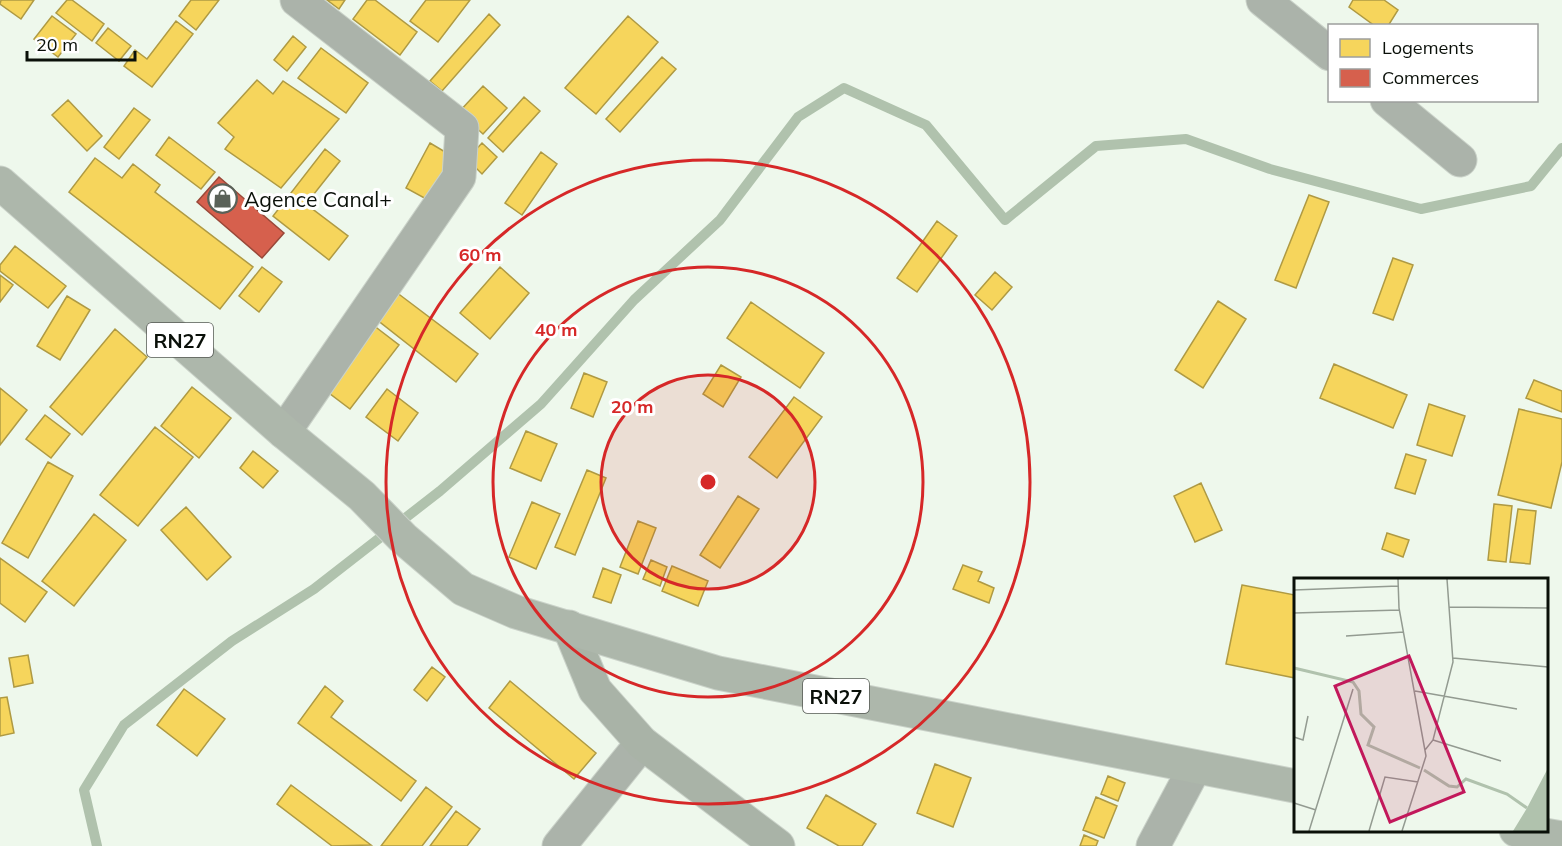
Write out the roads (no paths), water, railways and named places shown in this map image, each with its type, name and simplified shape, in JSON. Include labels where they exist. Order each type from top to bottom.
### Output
[{"type":"main road","name":"RN27","points":[[0,183],[284,432],[362,496],[403,538],[463,589],[516,612],[718,673],[1294,786]]},
{"type":"main road","points":[[1522,831],[1562,838]]},
{"type":"street","points":[[284,432],[459,177],[462,128],[297,0]]},
{"type":"street","points":[[1263,0],[1328,53]]},
{"type":"street","points":[[1389,102],[1461,160]]},
{"type":"street","points":[[569,627],[595,690],[642,743],[778,846]]},
{"type":"street","points":[[558,846],[642,743]]},
{"type":"street","points":[[1153,846],[1195,767]]},
{"type":"waterway","points":[[97,846],[84,790],[124,725],[232,641],[314,589],[440,491],[541,404],[634,300],[720,220],[798,117],[844,88],[926,125],[1005,220],[1096,146],[1186,139],[1270,169],[1421,209],[1531,186],[1562,148]]},
{"type":"place","name":"Agence Canal+","points":[[223,199]]}]
